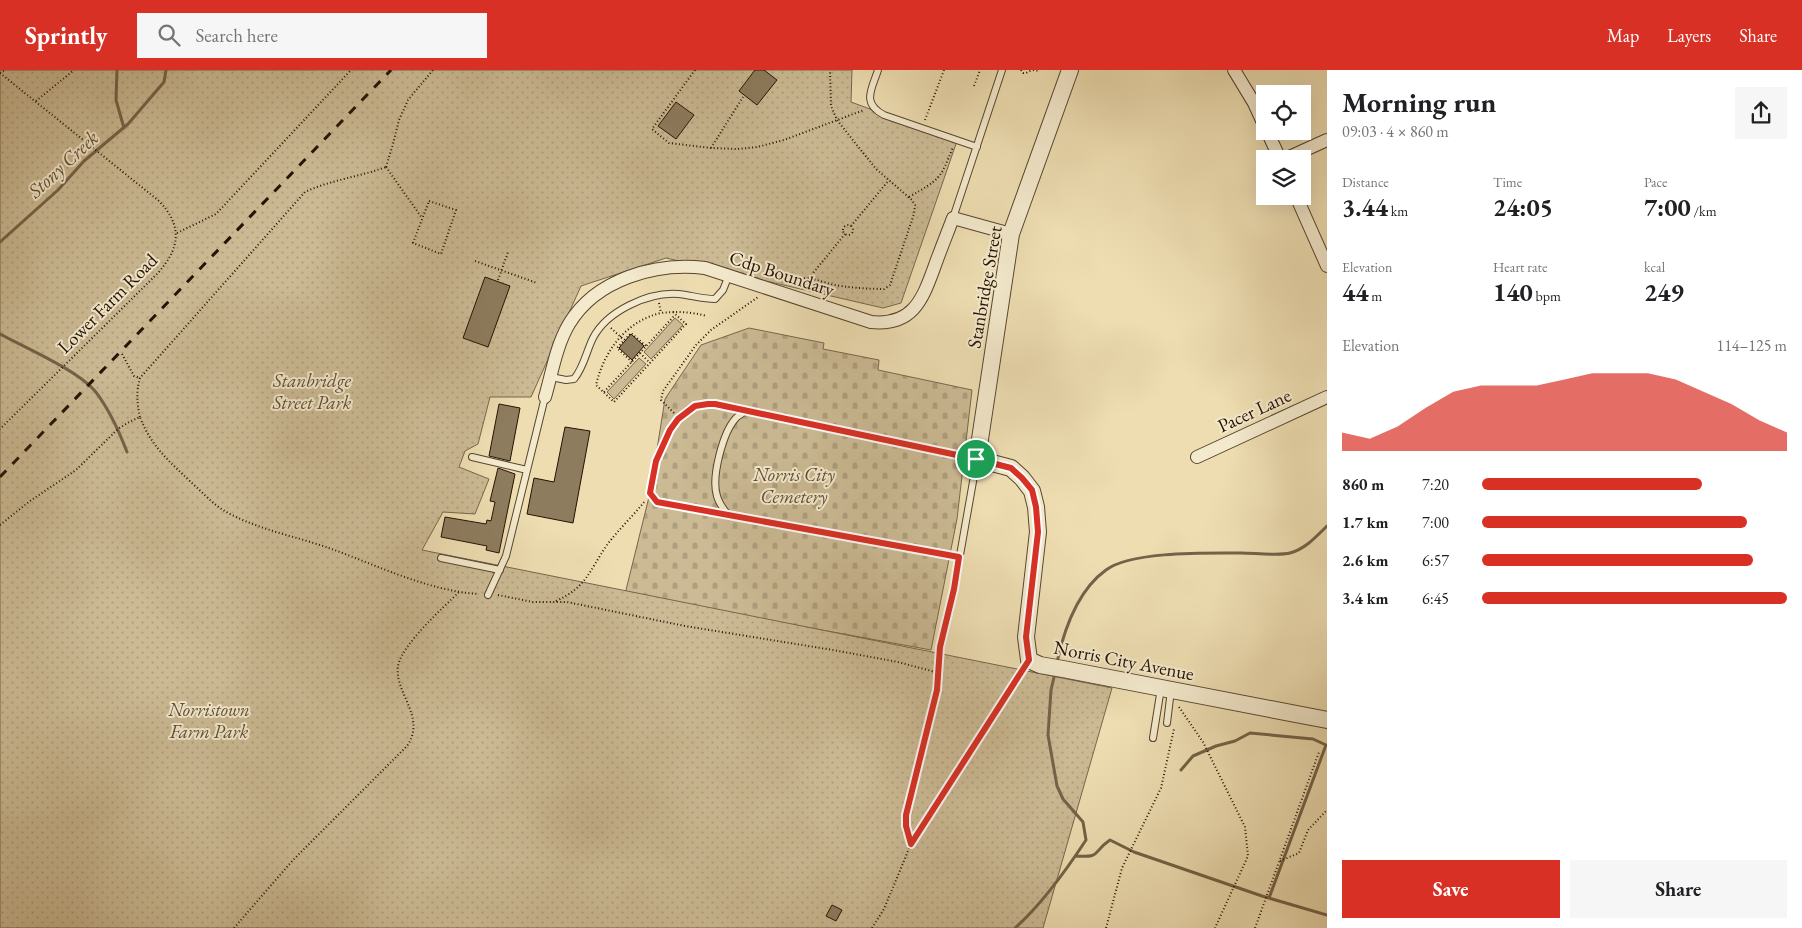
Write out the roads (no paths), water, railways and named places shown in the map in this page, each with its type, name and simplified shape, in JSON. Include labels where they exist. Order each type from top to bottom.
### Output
[{"type":"street","name":"Stanbridge Street","points":[[976,459],[1011,234],[1070,70]]},
{"type":"street","points":[[1234,70],[1256,107]]},
{"type":"street","points":[[1304,150],[1327,140]]},
{"type":"street","points":[[1300,205],[1327,266]]},
{"type":"street","points":[[953,218],[1011,234]]},
{"type":"street","name":"Cdp Boundary","points":[[545,397],[560,344],[570,323],[591,299],[616,282],[646,271],[678,266],[705,268],[872,322],[883,323],[910,313],[922,299],[953,218]]},
{"type":"street","name":"Pacer Lane","points":[[1197,457],[1327,397]]},
{"type":"street","name":"Norris City Avenue","points":[[976,459],[1011,468],[1032,490],[1036,507],[1038,532],[1026,637],[1034,662],[1174,694],[1327,720]]},
{"type":"lane","points":[[878,70],[870,95],[874,110],[922,129],[977,147]]},
{"type":"lane","points":[[953,218],[1002,70]]},
{"type":"lane","points":[[550,377],[566,380],[574,379],[581,371],[594,337],[606,323],[628,306],[651,296],[677,294],[716,299],[723,290],[729,275]]},
{"type":"lane","points":[[488,595],[506,556],[545,397]]},
{"type":"lane","points":[[940,647],[954,589],[976,459],[708,404],[695,406],[678,419],[664,442],[656,461],[650,493],[657,502],[959,557]]},
{"type":"lane","points":[[729,516],[717,497],[715,475],[723,444],[736,418],[746,411]]},
{"type":"lane","points":[[472,457],[528,470]]},
{"type":"lane","points":[[441,558],[500,570]]},
{"type":"lane","points":[[1167,723],[1174,694]]},
{"type":"lane","points":[[1153,738],[1174,694]]},
{"type":"waterway","name":"Stony Creek","points":[[117,70],[116,100],[124,128]]},
{"type":"waterway","name":"Stony Creek","points":[[0,242],[58,190],[84,161],[128,124],[164,82],[166,70]]},
{"type":"waterway","points":[[0,334],[64,367],[87,383],[95,391],[109,413],[127,452]]},
{"type":"waterway","points":[[1057,662],[1068,624],[1080,599],[1096,578],[1106,570],[1133,559],[1170,554],[1285,554],[1305,546],[1327,526]]},
{"type":"waterway","points":[[1015,928],[1053,886],[1086,840],[1083,822],[1063,799],[1057,786],[1048,735],[1051,690],[1055,673]]},
{"type":"waterway","points":[[1181,770],[1193,756],[1216,746],[1235,741],[1250,733],[1313,739],[1326,745],[1269,898]]},
{"type":"waterway","points":[[1076,856],[1093,855],[1110,840],[1134,852],[1262,896],[1327,915]]},
{"type":"railway","points":[[0,477],[391,70]]},
{"type":"park label","name":"Stanbridge Street Park","points":[[312,391]]},
{"type":"park label","name":"Norris City Cemetery","points":[[794,485]]},
{"type":"park label","name":"Norristown Farm Park","points":[[209,720]]}]
